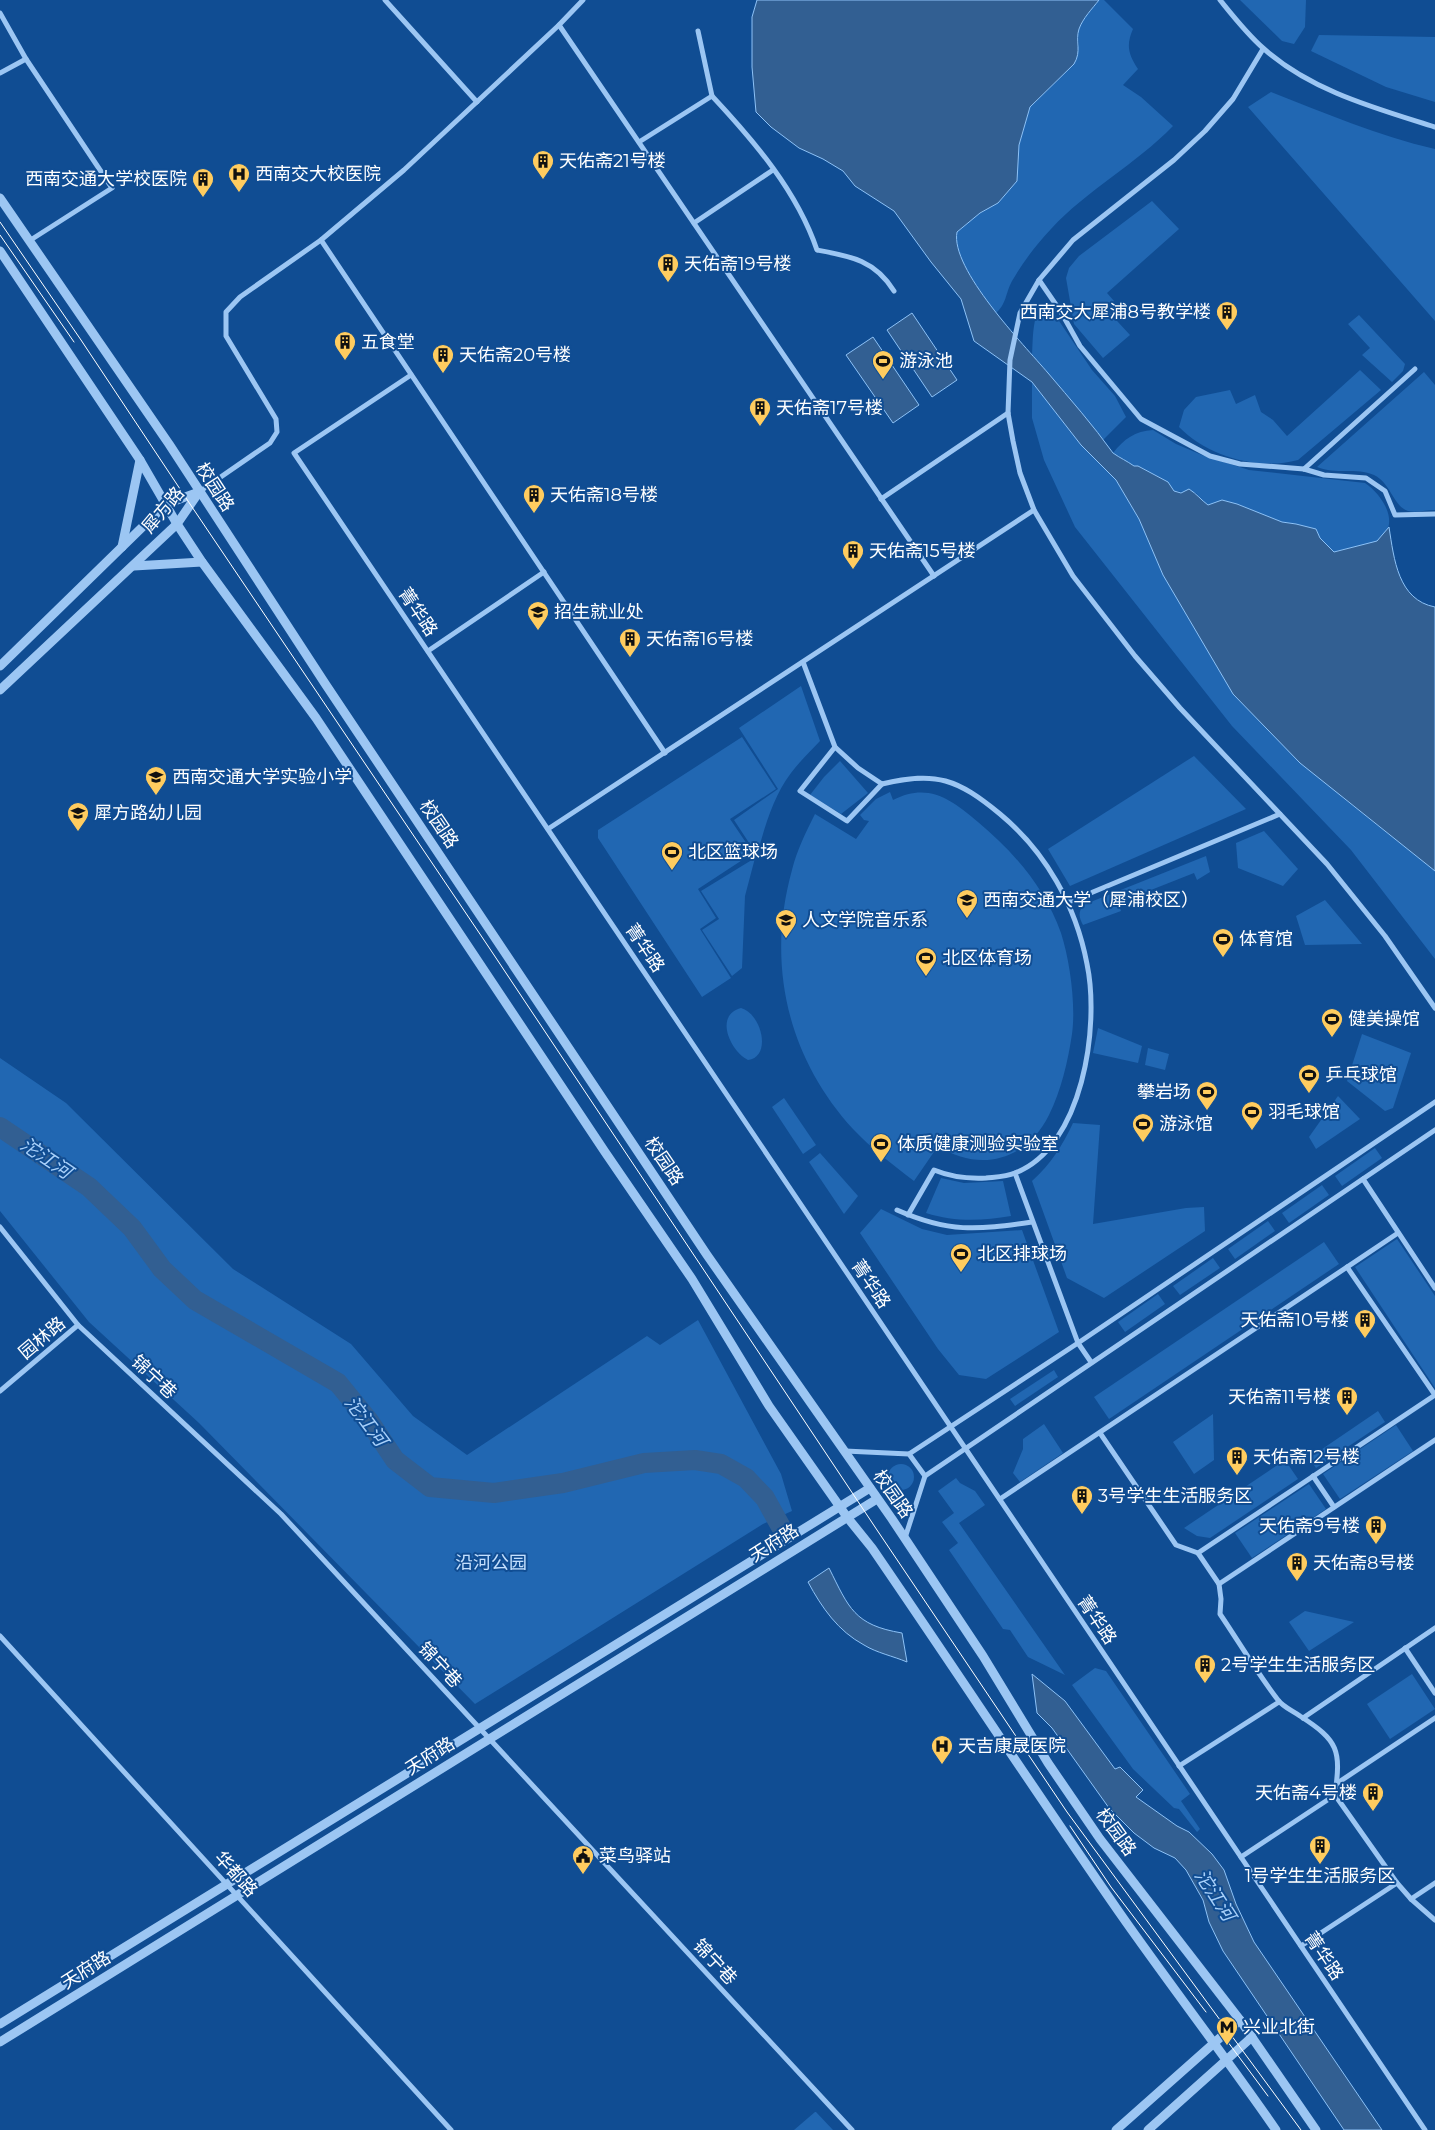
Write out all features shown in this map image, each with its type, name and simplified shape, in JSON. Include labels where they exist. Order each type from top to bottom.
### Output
[{"type":"street","points":[[385,0],[477,102]]},
{"type":"street","points":[[200,492],[270,443],[277,432],[276,419],[228,341],[225,330],[225,318],[231,305],[321,240],[404,170],[584,0]]},
{"type":"street","points":[[1220,0],[1263,49],[1314,83],[1358,103],[1435,126]]},
{"type":"street","points":[[0,13],[26,59],[112,188],[29,241]]},
{"type":"street","points":[[559,25],[934,576]]},
{"type":"street","points":[[698,31],[712,96],[750,137],[773,170],[810,228],[817,250],[854,257],[886,277],[894,291]]},
{"type":"street","points":[[1263,49],[1233,100],[1205,131],[1174,160],[1073,240],[1039,280],[1020,313],[1010,360],[1008,413],[1020,473],[1034,510],[1073,576],[1129,648],[1180,708],[1327,864],[1363,908],[1435,1008]]},
{"type":"street","points":[[0,73],[26,59]]},
{"type":"street","points":[[639,142],[712,96]]},
{"type":"street","points":[[694,223],[773,170]]},
{"type":"street","name":"校园路","points":[[0,198],[200,492],[326,685],[691,1230],[905,1539],[983,1656],[1040,1750],[1100,1839],[1240,2020],[1316,2130]]},
{"type":"street","points":[[321,240],[665,753]]},
{"type":"street","points":[[0,251],[140,460],[177,524],[202,562],[322,726],[604,1152],[692,1279],[769,1406],[847,1517],[872,1548],[1120,1914],[1227,2059],[1276,2130]]},
{"type":"street","points":[[1039,280],[1061,312],[1080,346],[1141,419],[1210,456],[1240,464],[1304,469],[1324,475],[1366,478],[1385,491],[1395,514],[1435,514]]},
{"type":"street","points":[[1304,469],[1415,369]]},
{"type":"street","name":"菁华路","points":[[411,374],[294,453],[1425,2130]]},
{"type":"street","points":[[881,499],[1008,413]]},
{"type":"street","points":[[122,547],[140,460]]},
{"type":"street","name":"犀方路","points":[[0,666],[166,504],[200,492]]},
{"type":"street","name":"犀方路","points":[[0,690],[177,524],[200,492]]},
{"type":"street","points":[[548,829],[1034,510]]},
{"type":"street","points":[[134,566],[202,562]]},
{"type":"street","points":[[428,651],[544,572]]},
{"type":"street","points":[[803,662],[835,747],[858,768],[882,784]]},
{"type":"street","points":[[835,747],[800,791],[847,821],[882,784],[922,777],[951,782],[980,798],[1013,824],[1050,869],[1068,902],[1088,964],[1092,1002],[1084,1070],[1075,1104],[1054,1141],[1044,1153],[1015,1173],[996,1177],[976,1178],[957,1177],[934,1170],[908,1215]]},
{"type":"street","points":[[1068,902],[1280,814]]},
{"type":"street","points":[[843,1451],[909,1454],[1078,1343],[1435,1102]]},
{"type":"street","points":[[905,1539],[925,1476],[1435,1130]]},
{"type":"street","points":[[1015,1173],[1078,1343],[1091,1362]]},
{"type":"street","points":[[1363,1179],[1435,1288]]},
{"type":"street","points":[[897,1210],[937,1225],[957,1228],[981,1228],[1032,1222]]},
{"type":"street","name":"锦宁巷","points":[[0,1227],[78,1325],[280,1514],[852,2130]]},
{"type":"street","points":[[1000,1499],[1398,1233]]},
{"type":"street","points":[[1198,1553],[1435,1395],[1347,1267]]},
{"type":"street","name":"园林路","points":[[0,1391],[78,1325]]},
{"type":"street","points":[[1100,1433],[1176,1545],[1198,1553],[1219,1584],[1222,1599],[1220,1614],[1279,1702],[1317,1726],[1328,1737],[1335,1748],[1339,1763],[1335,1795],[1397,1883],[1410,1899],[1435,1920]]},
{"type":"street","points":[[1219,1584],[1435,1440]]},
{"type":"street","points":[[909,1454],[925,1476]]},
{"type":"street","points":[[1312,1476],[1334,1507]]},
{"type":"street","name":"天府路","points":[[0,2024],[870,1488]]},
{"type":"street","name":"天府路","points":[[0,2042],[877,1499]]},
{"type":"street","points":[[1303,1718],[1435,1628]]},
{"type":"street","name":"华都路","points":[[0,1636],[451,2130]]},
{"type":"street","points":[[1405,1648],[1435,1693]]},
{"type":"street","points":[[1179,1766],[1279,1702]]},
{"type":"street","points":[[1336,1784],[1435,1718]]},
{"type":"street","points":[[1241,1857],[1335,1795]]},
{"type":"street","points":[[1301,1946],[1397,1883]]},
{"type":"street","points":[[1410,1899],[1435,1883]]},
{"type":"street","points":[[1116,2130],[1240,2020]]},
{"type":"street","points":[[1148,2130],[1252,2037]]},
{"type":"green space","points":[[1099,0],[1104,0],[1133,29],[1129,40],[1129,49],[1138,69],[1123,85],[1141,97],[1173,126],[1143,153],[1080,202],[1051,229],[1021,267],[1012,281],[1004,303],[995,314],[963,263],[957,242],[957,232],[980,213],[998,203],[1016,181],[1019,145],[1030,107],[1064,74],[1079,45],[1078,31],[1085,17]]},
{"type":"green space","points":[[1240,0],[1306,0],[1305,27],[1294,44],[1282,41]]},
{"type":"green space","points":[[1319,35],[1435,37],[1435,102],[1386,87],[1311,51]]},
{"type":"green space","points":[[1271,92],[1372,131],[1435,149],[1435,321],[1248,107]]},
{"type":"green space","points":[[1152,201],[1179,229],[1107,293],[1114,301],[1106,309],[1130,335],[1103,358],[1074,324],[1066,278],[1069,268],[1079,256]]},
{"type":"green space","points":[[1042,304],[1049,306],[1092,370],[1115,396],[1126,417],[1103,440],[1032,356],[1036,315]]},
{"type":"green space","points":[[1359,315],[1405,364],[1403,371],[1392,382],[1362,355],[1370,348],[1348,324]]},
{"type":"green space","points":[[1360,370],[1381,390],[1298,460],[1266,464],[1234,458],[1204,446],[1179,427],[1184,410],[1196,397],[1230,390],[1236,404],[1255,395],[1261,412],[1273,420],[1287,436]]},
{"type":"green space","points":[[1424,372],[1435,385],[1435,510],[1408,511],[1395,500],[1384,483],[1374,475],[1317,467]]},
{"type":"green space","points":[[1032,382],[1081,445],[1116,480],[1139,519],[1343,798],[1435,871],[1435,959],[1351,850],[1232,726],[1075,527],[1044,460],[1032,418]]},
{"type":"green space","points":[[1153,430],[1176,444],[1202,455],[1249,470],[1365,483],[1384,503],[1388,512],[1388,528],[1383,536],[1375,542],[1334,552],[1320,538],[1316,529],[1282,522],[1222,500],[1209,505],[1202,501],[1196,493],[1173,491],[1168,482],[1142,468],[1134,466],[1113,453],[1130,437],[1141,432]]},
{"type":"green space","points":[[801,686],[820,741],[794,769],[779,792],[757,855],[734,820],[778,789],[739,728]]},
{"type":"green space","name":"北区篮球场","points":[[742,737],[776,789],[730,819],[753,853],[698,889],[716,918],[700,929],[731,978],[702,997],[598,838],[598,830]]},
{"type":"green space","points":[[1194,756],[1246,809],[1070,886],[1048,849]]},
{"type":"green space","points":[[840,761],[868,793],[841,814],[810,795]]},
{"type":"green space","name":"北区体育场","points":[[890,792],[893,800],[906,795],[928,793],[948,800],[978,822],[1016,858],[1046,901],[1061,933],[1073,997],[1072,1034],[1066,1065],[1053,1106],[1040,1130],[1028,1143],[1015,1152],[1001,1158],[986,1160],[970,1159],[938,1146],[914,1181],[860,1136],[830,1101],[812,1071],[798,1040],[788,1007],[782,974],[781,940],[784,905],[796,855],[815,814],[856,839],[869,821],[864,820],[860,815],[876,799]]},
{"type":"green space","points":[[1264,831],[1298,869],[1283,886],[1238,868],[1236,843]]},
{"type":"green space","points":[[1206,856],[1210,872],[1197,880],[1194,873],[1118,903],[1121,911],[1083,925],[1080,910],[1083,905]]},
{"type":"green space","points":[[755,858],[745,896],[742,968],[732,976],[702,930],[719,919],[701,891]]},
{"type":"green space","points":[[1325,900],[1362,944],[1305,945],[1296,916]]},
{"type":"green space","points":[[741,1008],[754,1018],[759,1026],[761,1035],[762,1044],[760,1051],[755,1057],[748,1060],[736,1049],[728,1033],[728,1018],[733,1012]]},
{"type":"green space","points":[[1098,1028],[1142,1046],[1138,1063],[1093,1053]]},
{"type":"green space","points":[[1362,1034],[1411,1053],[1393,1108],[1385,1111],[1347,1081]]},
{"type":"green space","points":[[1148,1048],[1169,1054],[1165,1070],[1145,1065]]},
{"type":"green space","name":"沿河公园","points":[[0,1058],[66,1103],[233,1269],[351,1344],[413,1416],[467,1455],[647,1336],[660,1345],[698,1320],[781,1474],[792,1511],[763,1524],[475,1704],[199,1423],[89,1322],[0,1211]]},
{"type":"green space","points":[[1338,1096],[1360,1119],[1316,1149],[1309,1137]]},
{"type":"green space","points":[[784,1098],[816,1145],[803,1154],[772,1107]]},
{"type":"green space","points":[[1073,1123],[1100,1125],[1093,1224],[1186,1208],[1204,1207],[1205,1231],[1104,1298],[1067,1278],[1032,1181],[1055,1154]]},
{"type":"green space","points":[[1375,1148],[1382,1158],[1342,1186],[1335,1176]]},
{"type":"green space","points":[[820,1153],[858,1196],[844,1214],[809,1162]]},
{"type":"green space","points":[[941,1178],[964,1183],[1003,1181],[1011,1216],[968,1220],[926,1213]]},
{"type":"green space","points":[[1322,1185],[1329,1195],[1289,1223],[1282,1213]]},
{"type":"green space","points":[[881,1209],[922,1229],[947,1235],[1022,1230],[1059,1332],[986,1379],[959,1375],[938,1349],[860,1233]]},
{"type":"green space","points":[[1268,1221],[1275,1231],[1235,1259],[1228,1249]]},
{"type":"green space","points":[[1397,1239],[1435,1296],[1435,1388],[1355,1267]]},
{"type":"green space","points":[[1324,1242],[1339,1264],[1109,1419],[1094,1397]]},
{"type":"green space","points":[[1213,1258],[1220,1268],[1180,1295],[1173,1286]]},
{"type":"green space","points":[[1158,1294],[1165,1304],[1125,1332],[1118,1322]]},
{"type":"green space","points":[[1054,1370],[1058,1377],[1015,1406],[1010,1399]]},
{"type":"green space","points":[[1378,1411],[1385,1422],[1316,1468],[1309,1458]]},
{"type":"green space","points":[[1213,1414],[1214,1460],[1194,1474],[1173,1442]]},
{"type":"green space","points":[[1044,1424],[1063,1453],[1020,1482],[1013,1473],[1023,1449],[1023,1439]]},
{"type":"green space","points":[[1396,1425],[1413,1451],[1340,1499],[1323,1474]]},
{"type":"green space","points":[[1285,1460],[1298,1479],[1210,1538],[1197,1536],[1184,1528]]},
{"type":"green space","points":[[901,1464],[910,1468],[914,1477],[910,1486],[901,1490],[892,1486],[888,1477],[892,1468]]},
{"type":"green space","points":[[956,1478],[960,1483],[975,1491],[985,1505],[959,1523],[1065,1675],[1028,1657],[1010,1630],[1003,1629],[949,1550],[958,1543],[942,1522],[954,1513],[938,1491]]},
{"type":"green space","points":[[1309,1484],[1326,1509],[1252,1558],[1235,1533]]},
{"type":"green space","points":[[1305,1611],[1354,1622],[1309,1651],[1289,1622]]},
{"type":"green space","points":[[1095,1668],[1106,1671],[1190,1794],[1181,1801],[1200,1829],[1197,1832],[1179,1809],[1174,1808],[1133,1769],[1072,1685]]},
{"type":"green space","points":[[1412,1674],[1435,1709],[1390,1739],[1367,1704]]},
{"type":"green space","points":[[815,2112],[833,2130],[794,2130]]},
{"type":"water","points":[[757,0],[1099,0],[1085,17],[1079,29],[1078,55],[1074,64],[1030,107],[1019,145],[1017,181],[998,203],[980,213],[957,232],[958,248],[965,266],[991,306],[1098,432],[1113,453],[1134,466],[1138,466],[1168,482],[1174,491],[1181,493],[1189,489],[1208,505],[1222,500],[1282,522],[1316,529],[1320,538],[1334,552],[1377,541],[1389,527],[1396,565],[1406,587],[1413,596],[1423,603],[1435,607],[1435,871],[1300,763],[1233,694],[1163,575],[1139,519],[1116,480],[1081,445],[1032,382],[974,341],[961,299],[894,211],[855,186],[843,171],[799,148],[771,127],[756,112],[752,67],[752,17]]},
{"type":"water","name":"游泳池","points":[[912,313],[957,380],[932,397],[887,330]]},
{"type":"water","name":"游泳池","points":[[873,337],[919,405],[893,423],[846,355]]},
{"type":"water","points":[[829,1568],[842,1594],[855,1612],[873,1625],[902,1633],[907,1662],[864,1645],[846,1633],[831,1618],[808,1582]]},
{"type":"water","points":[[1032,1674],[1065,1701],[1115,1769],[1120,1767],[1143,1790],[1136,1797],[1177,1826],[1189,1832],[1212,1854],[1224,1870],[1236,1904],[1254,1942],[1382,2130],[1344,2130],[1223,1951],[1209,1922],[1203,1900],[1186,1870],[1175,1858],[1154,1848],[1134,1833],[1109,1808],[1052,1728],[1037,1713]]},
{"type":"waterway","name":"沱江河","points":[[0,1127],[89,1187],[132,1228],[162,1269],[195,1300],[338,1383],[369,1421],[395,1460],[430,1487],[494,1493],[563,1483],[644,1463],[695,1460],[721,1464],[746,1478],[765,1498],[781,1527]]},
{"type":"tram line","points":[[0,222],[486,943],[1067,1812],[1301,2130]]},
{"type":"tram line","points":[[0,235],[74,342]]},
{"type":"tram line","points":[[1070,1826],[1111,1887],[1206,2012]]},
{"type":"tram line","points":[[1219,2030],[1268,2096]]},
{"type":"place","name":"天佑斋21号楼","points":[[543,180]]},
{"type":"place","name":"西南交大校医院","points":[[239,193]]},
{"type":"place","name":"西南交通大学校医院","points":[[203,198]]},
{"type":"place","name":"天佑斋19号楼","points":[[668,283]]},
{"type":"place","name":"西南交大犀浦8号教学楼","points":[[1227,331]]},
{"type":"place","name":"五食堂","points":[[345,361]]},
{"type":"place","name":"天佑斋20号楼","points":[[443,374]]},
{"type":"place","name":"游泳池","points":[[883,380]]},
{"type":"place","name":"天佑斋17号楼","points":[[760,427]]},
{"type":"place","name":"天佑斋18号楼","points":[[534,514]]},
{"type":"place","name":"天佑斋15号楼","points":[[853,570]]},
{"type":"place","name":"招生就业处","points":[[538,631]]},
{"type":"place","name":"天佑斋16号楼","points":[[630,658]]},
{"type":"place","name":"西南交通大学实验小学","points":[[156,796]]},
{"type":"place","name":"犀方路幼儿园","points":[[78,832]]},
{"type":"place","name":"北区篮球场","points":[[672,871]]},
{"type":"place","name":"西南交通大学（犀浦校区）","points":[[967,919]]},
{"type":"place","name":"人文学院音乐系","points":[[786,939]]},
{"type":"place","name":"体育馆","points":[[1223,958]]},
{"type":"place","name":"北区体育场","points":[[926,977]]},
{"type":"place","name":"健美操馆","points":[[1332,1038]]},
{"type":"place","name":"乒乓球馆","points":[[1309,1094]]},
{"type":"place","name":"攀岩场","points":[[1207,1111]]},
{"type":"place","name":"羽毛球馆","points":[[1252,1131]]},
{"type":"place","name":"游泳馆","points":[[1143,1143]]},
{"type":"place","name":"体质健康测验实验室","points":[[881,1163]]},
{"type":"place","name":"北区排球场","points":[[961,1273]]},
{"type":"place","name":"天佑斋10号楼","points":[[1365,1339]]},
{"type":"place","name":"天佑斋11号楼","points":[[1347,1416]]},
{"type":"place","name":"天佑斋12号楼","points":[[1237,1476]]},
{"type":"place","name":"3号学生生活服务区","points":[[1082,1515]]},
{"type":"place","name":"天佑斋9号楼","points":[[1376,1545]]},
{"type":"place","name":"天佑斋8号楼","points":[[1297,1582]]},
{"type":"place","name":"2号学生生活服务区","points":[[1205,1684]]},
{"type":"place","name":"天吉康晟医院","points":[[942,1765]]},
{"type":"place","name":"天佑斋4号楼","points":[[1373,1812]]},
{"type":"place","name":"1号学生生活服务区","points":[[1320,1865]]},
{"type":"place","name":"菜鸟驿站","points":[[583,1875]]},
{"type":"place","name":"兴业北街","points":[[1227,2046]]}]
